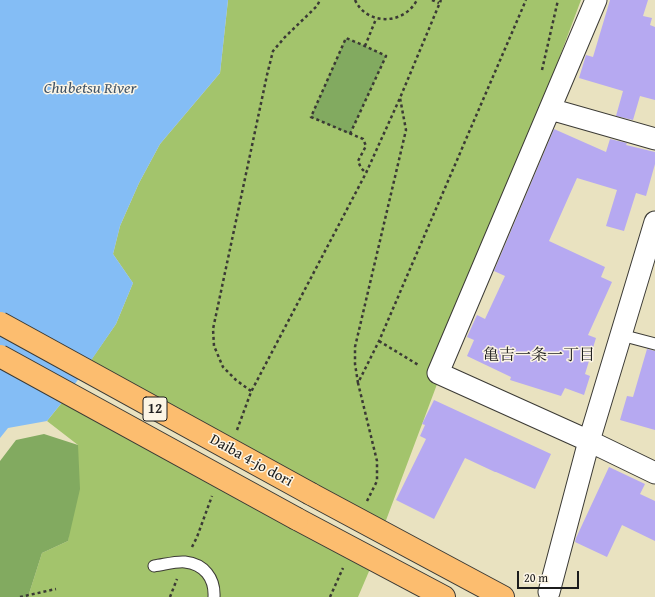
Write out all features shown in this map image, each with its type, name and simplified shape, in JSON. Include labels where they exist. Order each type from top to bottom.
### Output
[{"type":"highway","name":"Daiba 4-jo dori","points":[[0,323],[311,494],[503,597]]},
{"type":"highway","name":"Daiba 4-jo dori","points":[[0,356],[297,519],[444,597]]},
{"type":"street","points":[[596,0],[438,373],[589,441],[655,473]]},
{"type":"street","points":[[550,109],[655,139]]},
{"type":"street","points":[[549,592],[589,441],[655,222]]},
{"type":"lane","points":[[621,335],[655,344]]},
{"type":"lane","points":[[154,566],[184,562],[198,565],[208,574],[212,583],[214,597]]},
{"type":"path","points":[[251,392],[223,367],[214,346],[213,329],[273,51],[285,37],[317,6],[320,0]]},
{"type":"path","points":[[355,0],[365,13],[376,18],[387,20],[398,18],[407,13],[415,5],[417,0]]},
{"type":"path","points":[[235,435],[251,392],[366,173],[400,98],[440,1],[432,0]]},
{"type":"path","points":[[358,383],[379,341],[526,0]]},
{"type":"path","points":[[542,73],[558,0]]},
{"type":"path","points":[[365,46],[376,18]]},
{"type":"path","points":[[350,134],[386,56],[346,38],[311,117],[350,134],[363,139],[366,146],[358,161],[361,168],[366,173]]},
{"type":"path","points":[[366,503],[377,481],[377,460],[358,383],[355,364],[355,347],[406,130],[400,98]]},
{"type":"path","points":[[379,341],[420,366]]},
{"type":"path","points":[[170,597],[184,562],[197,537],[213,493]]},
{"type":"path","points":[[330,597],[344,567]]},
{"type":"path","points":[[20,597],[56,589]]},
{"type":"green space","points":[[228,0],[581,0],[385,523],[89,363],[116,324],[133,283],[113,254],[120,226],[139,183],[160,144],[220,73]]},
{"type":"green space","points":[[346,38],[386,56],[350,134],[311,117]]},
{"type":"green space","points":[[64,400],[370,569],[358,597],[28,597],[42,553],[68,541],[78,445],[47,421]]},
{"type":"green space","points":[[44,434],[78,445],[80,489],[68,541],[42,553],[28,597],[0,597],[0,461],[16,440]]},
{"type":"water","name":"Chubetsu River","points":[[0,0],[228,0],[220,73],[160,144],[139,183],[120,226],[113,254],[133,283],[116,324],[64,400],[47,421],[8,428],[0,438]]},
{"type":"building","points":[[610,0],[648,0],[643,16],[652,18],[650,25],[655,27],[655,100],[640,96],[633,120],[616,116],[623,91],[579,78],[586,55],[593,57]]},
{"type":"building","points":[[554,129],[606,152],[610,139],[627,143],[626,145],[655,152],[655,164],[646,196],[636,193],[624,231],[606,226],[617,190],[577,178],[549,241],[605,267],[601,277],[612,282],[588,335],[596,338],[585,374],[590,376],[584,395],[565,388],[561,396],[510,380],[511,377],[467,356],[474,340],[467,337],[477,315],[485,319],[505,276],[494,271]]},
{"type":"building","points":[[647,349],[655,351],[655,430],[620,420],[627,396],[633,397]]},
{"type":"building","points":[[434,400],[551,454],[535,489],[465,458],[434,519],[396,500],[426,439],[420,436],[425,425],[422,424]]},
{"type":"building","points":[[609,467],[645,484],[640,494],[655,501],[655,541],[622,525],[607,557],[575,542]]},
{"type":"district","name":"亀吉一条一丁目","points":[[539,356]]}]
